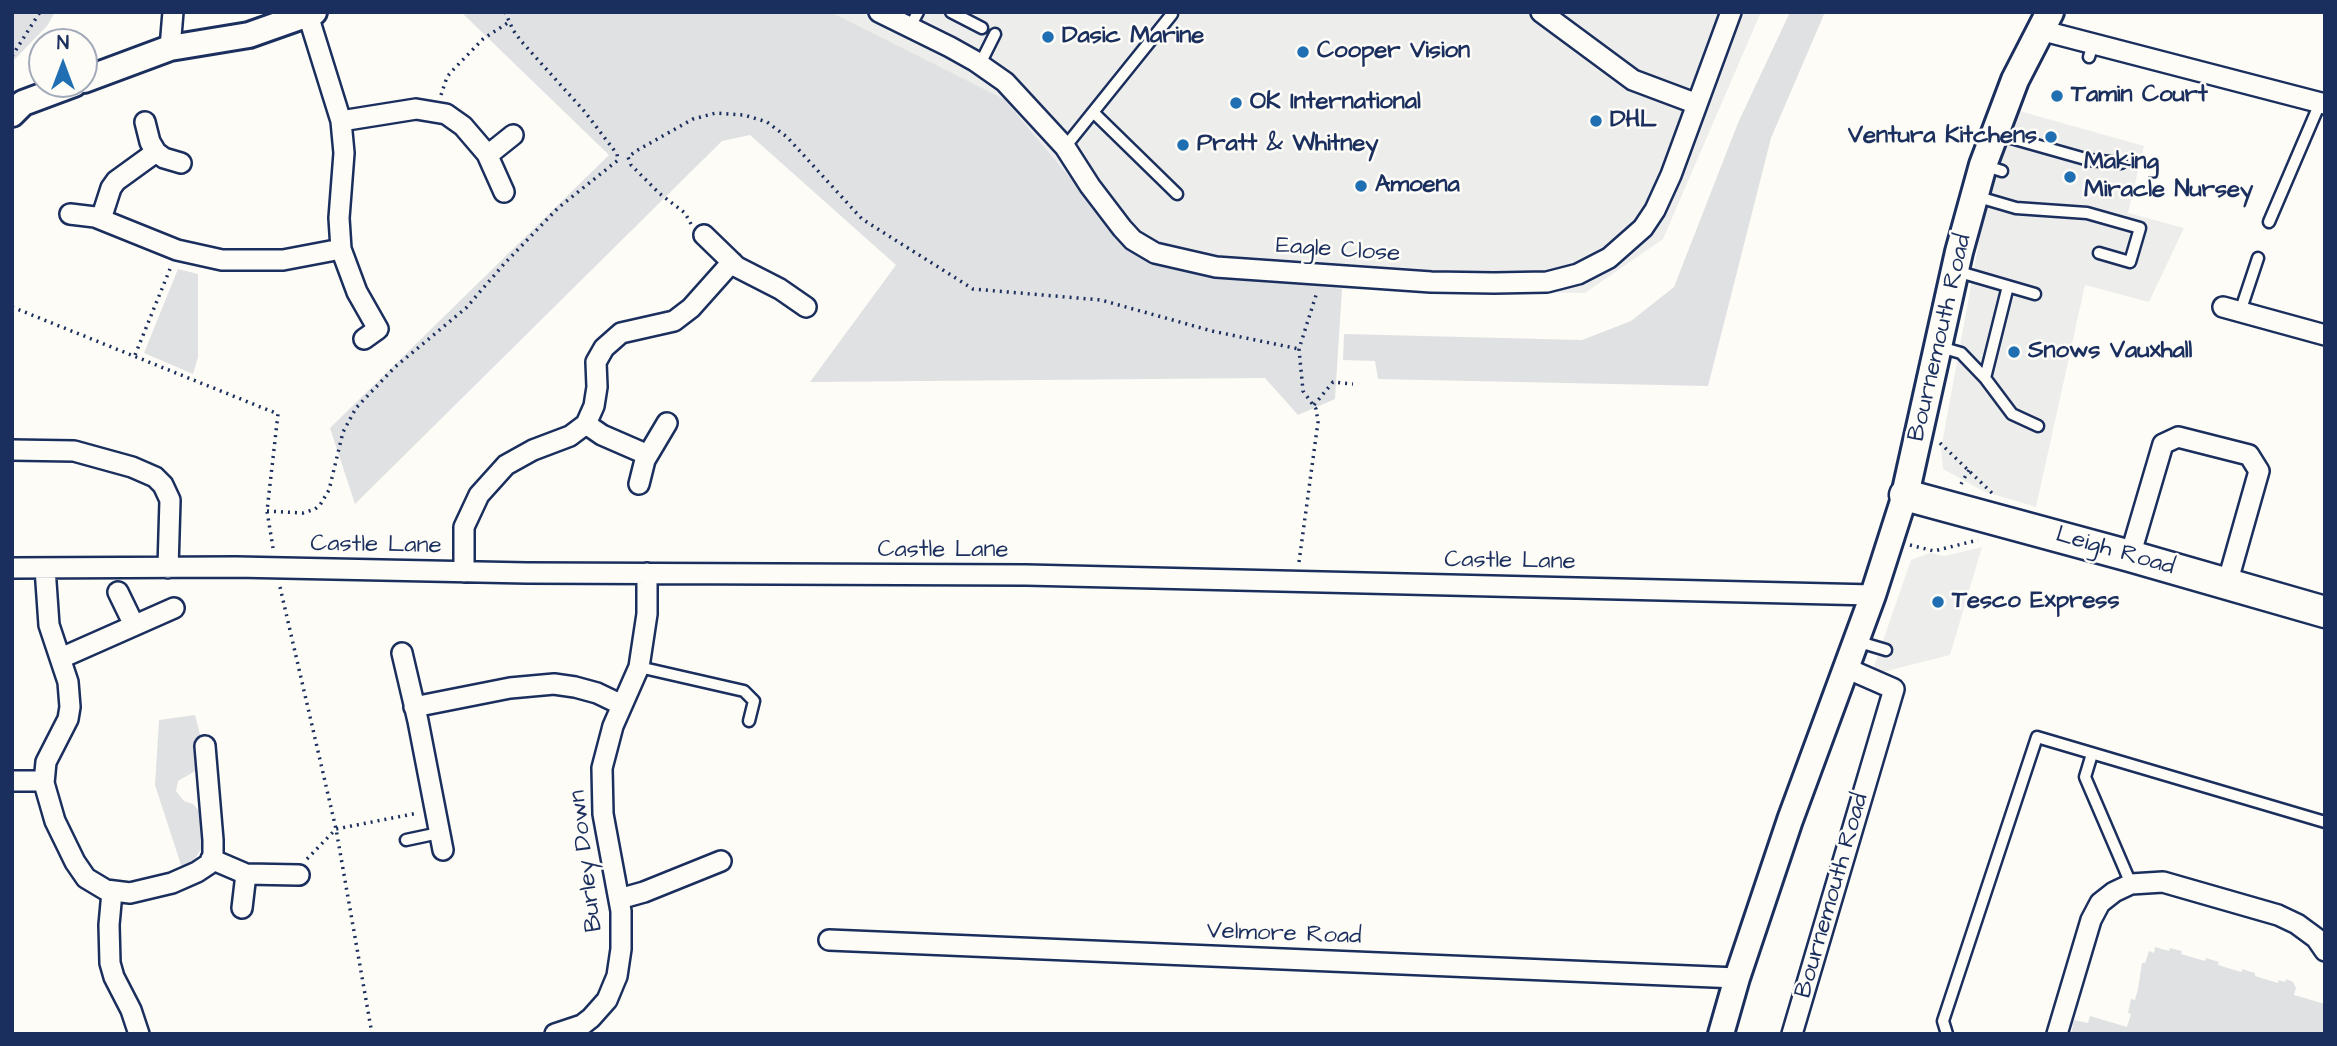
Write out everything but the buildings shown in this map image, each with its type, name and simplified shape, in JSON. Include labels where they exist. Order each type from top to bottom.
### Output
[{"type":"main road","name":"Bournemouth Road","points":[[1905,495],[1974,196],[1993,168],[1993,133],[2015,80],[2045,21]]},
{"type":"main road","name":"Leigh Road","points":[[1905,495],[2325,612]]},
{"type":"street","points":[[170,48],[173,12]]},
{"type":"street","name":"Eagle Close","points":[[879,12],[914,20],[980,64],[1022,99],[1065,147],[1122,228],[1133,240],[1155,253],[1216,267],[1431,282],[1533,283],[1562,279],[1585,271],[1609,258],[1643,228],[1655,210],[1671,175],[1731,12]]},
{"type":"street","points":[[1541,12],[1633,80],[1698,104]]},
{"type":"street","points":[[98,75],[170,48],[249,35],[311,13],[341,121],[344,153],[339,218],[341,249],[357,292],[378,329],[364,340]]},
{"type":"street","points":[[2045,21],[2091,51],[2322,104]]},
{"type":"street","points":[[12,114],[23,103],[36,98]]},
{"type":"street","points":[[341,121],[416,109],[436,111],[454,119],[488,155],[504,192]]},
{"type":"street","points":[[145,122],[150,142],[156,152],[164,158],[181,163]]},
{"type":"street","points":[[488,155],[513,135]]},
{"type":"street","points":[[101,219],[116,181],[156,152]]},
{"type":"street","points":[[70,214],[101,219],[177,250],[222,260],[300,258],[341,249]]},
{"type":"street","points":[[704,235],[747,274],[780,289],[807,307]]},
{"type":"street","points":[[464,572],[464,527],[472,507],[487,485],[506,465],[533,450],[570,436],[586,424],[594,406],[597,387],[596,362],[604,348],[621,333],[674,321],[691,308],[732,262]]},
{"type":"street","points":[[2231,310],[2325,335]]},
{"type":"street","points":[[639,484],[648,455],[667,423]]},
{"type":"street","points":[[586,424],[602,435],[648,455]]},
{"type":"street","points":[[2130,556],[2163,444],[2178,437],[2249,455],[2259,471],[2227,584]]},
{"type":"street","points":[[12,450],[74,451],[132,467],[155,477],[163,485],[170,500],[168,568]]},
{"type":"street","name":"Bournemouth Road","points":[[1721,1034],[1790,820],[1856,641],[1905,495]]},
{"type":"street","name":"Castle Lane","points":[[12,568],[1027,575],[1872,595]]},
{"type":"street","points":[[45,568],[49,625],[68,682],[70,707],[68,719],[46,762],[44,781],[49,807],[75,862],[86,878],[96,886],[112,892],[130,893],[172,883],[197,872],[211,859],[214,840],[205,746]]},
{"type":"street","name":"Burley Down","points":[[555,1034],[582,1025],[600,1010],[613,989],[621,948],[619,899],[603,814],[601,782],[608,741],[639,667],[647,614],[648,573]]},
{"type":"street","points":[[118,592],[134,625]]},
{"type":"street","points":[[61,658],[174,608]]},
{"type":"street","points":[[402,653],[441,842]]},
{"type":"street","name":"Bournemouth Road","points":[[1792,1034],[1894,689],[1846,668]]},
{"type":"street","points":[[414,707],[510,688],[554,684],[597,693],[622,705]]},
{"type":"street","points":[[12,781],[44,781]]},
{"type":"street","points":[[211,859],[246,874],[299,875]]},
{"type":"street","points":[[619,899],[644,892],[720,861]]},
{"type":"street","points":[[242,908],[246,874]]},
{"type":"street","points":[[2057,1034],[2091,920],[2100,903],[2131,884],[2163,882],[2265,911],[2298,923],[2322,939]]},
{"type":"street","points":[[112,892],[109,912],[110,962],[114,978],[131,1010],[139,1034]]},
{"type":"street","name":"Velmore Road","points":[[829,940],[1737,978]]},
{"type":"lane","points":[[951,12],[982,28]]},
{"type":"lane","points":[[1065,147],[1172,14]]},
{"type":"lane","points":[[980,64],[995,34]]},
{"type":"lane","points":[[2269,222],[2322,104]]},
{"type":"lane","points":[[1093,112],[1177,194]]},
{"type":"lane","points":[[1993,133],[2089,160],[2121,163]]},
{"type":"lane","points":[[1974,196],[2015,208],[2087,213],[2140,228],[2130,262],[2099,253]]},
{"type":"lane","points":[[2231,310],[2258,258]]},
{"type":"lane","points":[[1955,271],[2035,294]]},
{"type":"lane","points":[[1985,378],[2008,286]]},
{"type":"lane","points":[[1939,347],[1961,354],[1985,378],[2012,414],[2038,426]]},
{"type":"lane","points":[[1856,641],[1886,650]]},
{"type":"lane","points":[[639,667],[744,691],[754,701],[749,721]]},
{"type":"lane","points":[[1947,1034],[1943,1021],[2037,737],[2325,822]]},
{"type":"lane","points":[[2092,754],[2085,777],[2131,884]]},
{"type":"lane","points":[[406,840],[441,842]]},
{"type":"path","points":[[12,56],[40,12]]},
{"type":"path","points":[[267,511],[303,513],[316,509],[329,490],[343,432],[356,408],[388,374],[466,308],[558,208],[617,162],[617,153],[585,112],[521,41],[505,12]]},
{"type":"path","points":[[436,111],[447,77],[483,39],[509,22]]},
{"type":"path","points":[[628,159],[636,151],[681,124],[705,115],[729,113],[757,118],[776,128],[804,153],[862,219],[973,289],[1101,300],[1212,331],[1299,349]]},
{"type":"path","points":[[618,158],[628,159],[659,193],[685,213],[695,236],[704,235]]},
{"type":"path","points":[[135,355],[177,250]]},
{"type":"path","points":[[1298,582],[1298,561],[1318,422],[1314,405],[1303,391],[1299,349],[1323,275]]},
{"type":"path","points":[[12,307],[278,414],[267,511],[275,568],[336,829],[372,1034]]},
{"type":"path","points":[[1314,405],[1334,382],[1353,384]]},
{"type":"path","points":[[1939,452],[1940,442],[1996,497]]},
{"type":"path","points":[[1961,484],[1969,470]]},
{"type":"path","points":[[1891,539],[1934,551],[1980,540]]},
{"type":"path","points":[[299,875],[299,866],[336,829],[434,809]]},
{"type":"shaded area","points":[[12,12],[55,12],[45,28],[28,28],[28,46],[12,62]]},
{"type":"shaded area","points":[[461,12],[831,12],[1004,99],[1089,200],[1174,267],[1342,289],[1335,399],[1298,415],[1265,378],[810,382],[896,265],[750,135],[722,141],[355,504],[330,428],[609,155]]},
{"type":"shaded area","points":[[831,12],[1761,12],[1663,239],[1585,293],[1342,289],[1174,267],[1089,200],[1004,99]]},
{"type":"shaded area","points":[[1790,12],[1825,12],[1771,138],[1708,386],[1378,379],[1375,361],[1343,360],[1344,334],[1582,340],[1631,321],[1674,287],[1738,123]]},
{"type":"shaded area","name":"Snows Vauxhall","points":[[2016,110],[2144,146],[2128,213],[2184,228],[2149,302],[2085,285],[2036,507],[1983,491],[1943,469],[1941,449],[1991,176]]},
{"type":"shaded area","points":[[178,269],[198,274],[198,357],[193,374],[144,353]]},
{"type":"shaded area","points":[[1982,547],[1950,655],[1871,675],[1911,560],[1930,553],[1945,556]]},
{"type":"shaded area","points":[[195,715],[202,742],[197,770],[178,781],[176,791],[184,801],[193,804],[202,814],[205,823],[203,846],[195,859],[182,868],[155,785],[159,720]]},
{"type":"shaded area","points":[[2155,947],[2182,951],[2181,954],[2205,961],[2206,958],[2219,962],[2218,965],[2241,972],[2243,969],[2278,983],[2279,980],[2285,982],[2286,979],[2293,982],[2296,988],[2294,995],[2325,1004],[2325,1033],[2071,1034],[2074,1020],[2088,1023],[2090,1016],[2127,1027],[2131,1014],[2128,1013],[2131,999],[2135,1000],[2142,963],[2145,963],[2149,951],[2154,953]]},
{"type":"place","name":"Dasic Marine","points":[[1048,37]]},
{"type":"place","name":"Cooper Vision","points":[[1303,52]]},
{"type":"place","name":"Tamin Court","points":[[2057,96]]},
{"type":"place","name":"OK International","points":[[1236,103]]},
{"type":"place","name":"DHL","points":[[1596,121]]},
{"type":"place","name":"Ventura Kitchens","points":[[2051,137]]},
{"type":"place","name":"Pratt & Whitney","points":[[1183,145]]},
{"type":"place","name":"Making Miracle Nursey","points":[[2070,177]]},
{"type":"place","name":"Amoena","points":[[1361,186]]},
{"type":"place","name":"Snows Vauxhall","points":[[2014,352]]},
{"type":"place","name":"Tesco Express","points":[[1938,602]]}]
